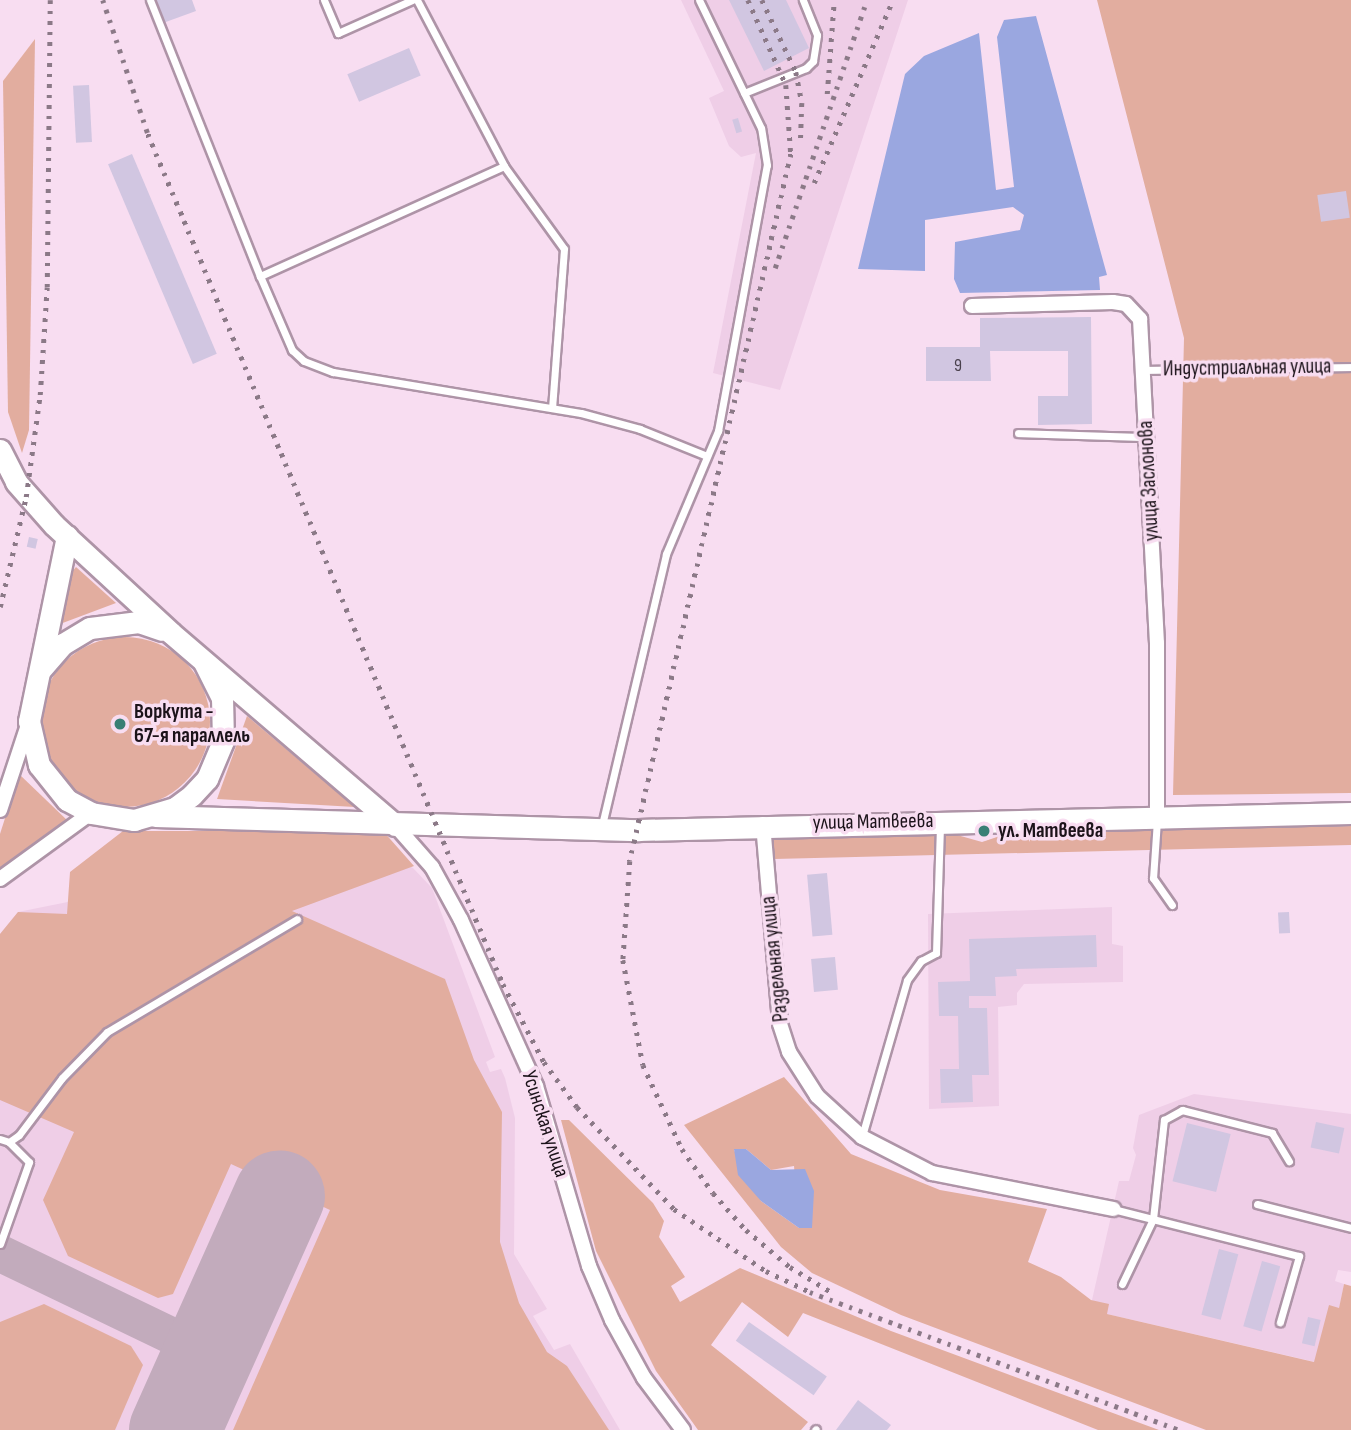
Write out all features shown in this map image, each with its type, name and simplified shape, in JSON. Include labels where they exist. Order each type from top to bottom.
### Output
[{"type":"street","name":"улица Заслонова","points":[[972,306],[1126,304],[1143,328],[1157,643],[1157,819]]},
{"type":"street","points":[[0,450],[26,497],[67,536],[171,633],[395,825]]},
{"type":"street","points":[[0,810],[29,721],[67,536]]},
{"type":"street","points":[[38,674],[63,644],[90,628],[139,622],[171,633]]},
{"type":"street","points":[[29,721],[39,765],[51,785],[91,813],[134,820],[155,816],[192,795],[217,761],[223,741],[222,698],[204,662]]},
{"type":"street","points":[[0,879],[91,813]]},
{"type":"street","name":"улица Матвеева","points":[[155,816],[601,829],[1351,813]]},
{"type":"street","name":"Раздельная улица","points":[[763,824],[776,992],[789,1052],[817,1096],[862,1137],[904,1162],[943,1177],[1112,1209]]},
{"type":"street","name":"Усинская улица","points":[[395,825],[432,867],[461,920],[536,1086],[603,1298],[644,1378],[682,1430]]},
{"type":"lane","points":[[150,0],[292,350],[319,368],[552,408],[640,429],[707,456]]},
{"type":"lane","points":[[324,0],[338,33],[412,0]]},
{"type":"lane","points":[[417,0],[504,166],[564,248],[552,408]]},
{"type":"lane","points":[[601,829],[666,554],[725,406],[767,165],[765,141],[699,0]]},
{"type":"lane","points":[[744,93],[806,68],[813,61],[817,36],[803,0]]},
{"type":"lane","points":[[260,276],[504,166]]},
{"type":"lane","name":"Индустриальная улица","points":[[1144,370],[1351,367]]},
{"type":"lane","points":[[1018,433],[1146,437]]},
{"type":"lane","points":[[1157,819],[1153,878],[1172,905]]},
{"type":"lane","points":[[862,1137],[906,980],[921,961],[936,953],[940,821]]},
{"type":"lane","points":[[9,1142],[107,1032],[297,919]]},
{"type":"lane","points":[[1122,1284],[1153,1219],[1164,1120],[1182,1110],[1272,1133],[1289,1161]]},
{"type":"lane","points":[[0,1139],[9,1142],[29,1162],[0,1244]]},
{"type":"lane","points":[[1257,1204],[1351,1228]]},
{"type":"lane","points":[[1112,1209],[1299,1256],[1280,1322]]},
{"type":"shaded area","points":[[681,0],[908,0],[780,390],[713,373],[756,153],[741,157],[729,146],[709,98],[724,91]]},
{"type":"shaded area","points":[[1097,0],[1351,0],[1351,793],[1173,795],[1184,338]]},
{"type":"shaded area","points":[[35,39],[29,430],[22,453],[8,412],[3,81]]},
{"type":"shaded area","points":[[76,567],[116,603],[60,624],[71,573]]},
{"type":"shaded area","points":[[125,637],[157,644],[172,651],[185,662],[196,675],[203,690],[210,722],[203,754],[196,769],[185,782],[172,793],[157,800],[125,807],[93,800],[78,793],[65,782],[54,769],[47,754],[40,722],[47,690],[54,675],[65,662],[78,651],[93,644]]},
{"type":"shaded area","points":[[247,716],[355,807],[217,799]]},
{"type":"shaded area","points":[[19,774],[69,822],[0,870],[0,834]]},
{"type":"shaded area","points":[[1351,826],[1351,845],[774,859],[773,837],[950,833],[982,842],[1012,832]]},
{"type":"shaded area","points":[[123,831],[383,831],[414,866],[292,911],[445,979],[474,1060],[502,1112],[500,1242],[519,1303],[547,1352],[567,1366],[609,1430],[233,1430],[330,1210],[231,1164],[173,1294],[158,1298],[68,1256],[43,1200],[74,1132],[0,1100],[0,934],[18,912],[67,914],[70,872]]},
{"type":"shaded area","points":[[380,849],[413,868],[432,888],[495,1057],[486,1062],[490,1072],[501,1069],[505,1078],[515,1118],[514,1254],[547,1309],[533,1316],[554,1350],[570,1344],[620,1430],[0,1430],[0,934],[18,912],[177,880]]},
{"type":"shaded area","points":[[1112,907],[1112,944],[1123,946],[1123,982],[1024,984],[1017,993],[1017,1005],[998,1007],[999,1106],[929,1109],[928,914]]},
{"type":"shaded area","points":[[784,1077],[851,1154],[940,1190],[1047,1209],[1028,1262],[1061,1277],[1091,1300],[1109,1304],[1107,1314],[1314,1362],[1329,1305],[1339,1308],[1344,1284],[1351,1286],[1351,1430],[1206,1430],[901,1315],[812,1273],[781,1247],[684,1125]],"holes":[[[746,1149],[771,1170],[794,1166],[799,1228],[761,1201],[734,1150]]]},
{"type":"shaded area","points":[[1194,1094],[1351,1114],[1351,1272],[1338,1270],[1335,1281],[1344,1284],[1339,1309],[1330,1306],[1315,1362],[1107,1314],[1092,1300],[1119,1181],[1129,1181],[1136,1155],[1133,1148],[1139,1115]]},
{"type":"shaded area","points":[[561,1120],[569,1120],[653,1203],[664,1221],[659,1237],[685,1277],[671,1286],[680,1302],[740,1268],[891,1331],[1159,1430],[1098,1430],[803,1313],[788,1337],[742,1302],[711,1345],[808,1422],[801,1430],[698,1430],[656,1371],[596,1251]]},
{"type":"shaded area","points":[[44,1304],[131,1346],[143,1365],[115,1430],[0,1430],[0,1322]]},
{"type":"water","points":[[1036,16],[1107,275],[1099,277],[1100,290],[960,293],[954,279],[955,242],[1020,230],[1024,215],[1013,207],[925,220],[925,271],[858,269],[905,74],[924,56],[979,33],[996,190],[1014,187],[997,37],[1004,20]]},
{"type":"water","points":[[734,1149],[746,1149],[771,1170],[805,1169],[814,1191],[812,1228],[799,1228],[761,1201],[738,1175]]},
{"type":"building","points":[[155,0],[192,0],[196,11],[163,23]]},
{"type":"building","points":[[729,0],[786,0],[809,48],[764,71]]},
{"type":"building","points":[[409,48],[421,76],[359,102],[347,74]]},
{"type":"building","points":[[89,85],[92,142],[76,143],[73,86]]},
{"type":"building","points":[[738,118],[742,131],[736,133],[732,120]]},
{"type":"building","points":[[132,154],[217,354],[193,364],[108,164]]},
{"type":"building","points":[[1346,191],[1350,218],[1321,222],[1317,195]]},
{"type":"building","points":[[1091,317],[1092,424],[1038,425],[1038,396],[1068,396],[1068,351],[990,351],[991,381],[926,381],[926,347],[980,347],[980,318]]},
{"type":"building","points":[[29,537],[38,539],[36,549],[27,547]]},
{"type":"building","points":[[827,873],[832,935],[812,937],[807,875]]},
{"type":"building","points":[[1289,912],[1290,933],[1279,934],[1278,913]]},
{"type":"building","points":[[1096,935],[1097,967],[1016,969],[1017,976],[995,977],[996,996],[969,996],[969,1008],[987,1008],[989,1075],[972,1075],[973,1102],[941,1103],[940,1069],[959,1069],[958,1016],[939,1016],[938,982],[970,981],[969,939]]},
{"type":"building","points":[[835,957],[838,990],[814,992],[811,959]]},
{"type":"building","points":[[1316,1122],[1344,1128],[1339,1153],[1311,1147]]},
{"type":"building","points":[[1187,1123],[1231,1134],[1216,1192],[1172,1181]]},
{"type":"building","points":[[1219,1249],[1238,1254],[1221,1320],[1201,1315]]},
{"type":"building","points":[[1262,1261],[1280,1266],[1262,1332],[1243,1326]]},
{"type":"building","points":[[1308,1317],[1321,1320],[1315,1346],[1302,1343]]},
{"type":"building","points":[[749,1322],[827,1376],[814,1395],[736,1341]]},
{"type":"building","points":[[858,1400],[891,1425],[887,1430],[836,1430]]},
{"type":"taxiway","points":[[0,1253],[208,1353]]},
{"type":"runway","points":[[174,1430],[279,1195]]},
{"type":"railway","points":[[0,607],[26,497],[40,395],[47,287],[50,0]]},
{"type":"railway","points":[[103,0],[148,134],[503,984],[544,1062],[577,1107],[674,1209],[766,1271],[810,1292],[1179,1430]]},
{"type":"railway","points":[[748,0],[786,85],[791,154],[630,861],[623,960],[643,1065],[682,1149],[713,1193],[746,1230],[790,1267],[831,1292]]},
{"type":"railway","points":[[762,0],[796,72],[802,103],[801,139]]},
{"type":"railway","points":[[827,94],[834,0]]},
{"type":"railway","points":[[775,268],[867,0]]},
{"type":"railway","points":[[814,183],[893,0]]},
{"type":"place","name":"Воркута - 67-я параллель","points":[[120,724]]},
{"type":"place","name":"ул. Матвеева","points":[[984,831]]}]
